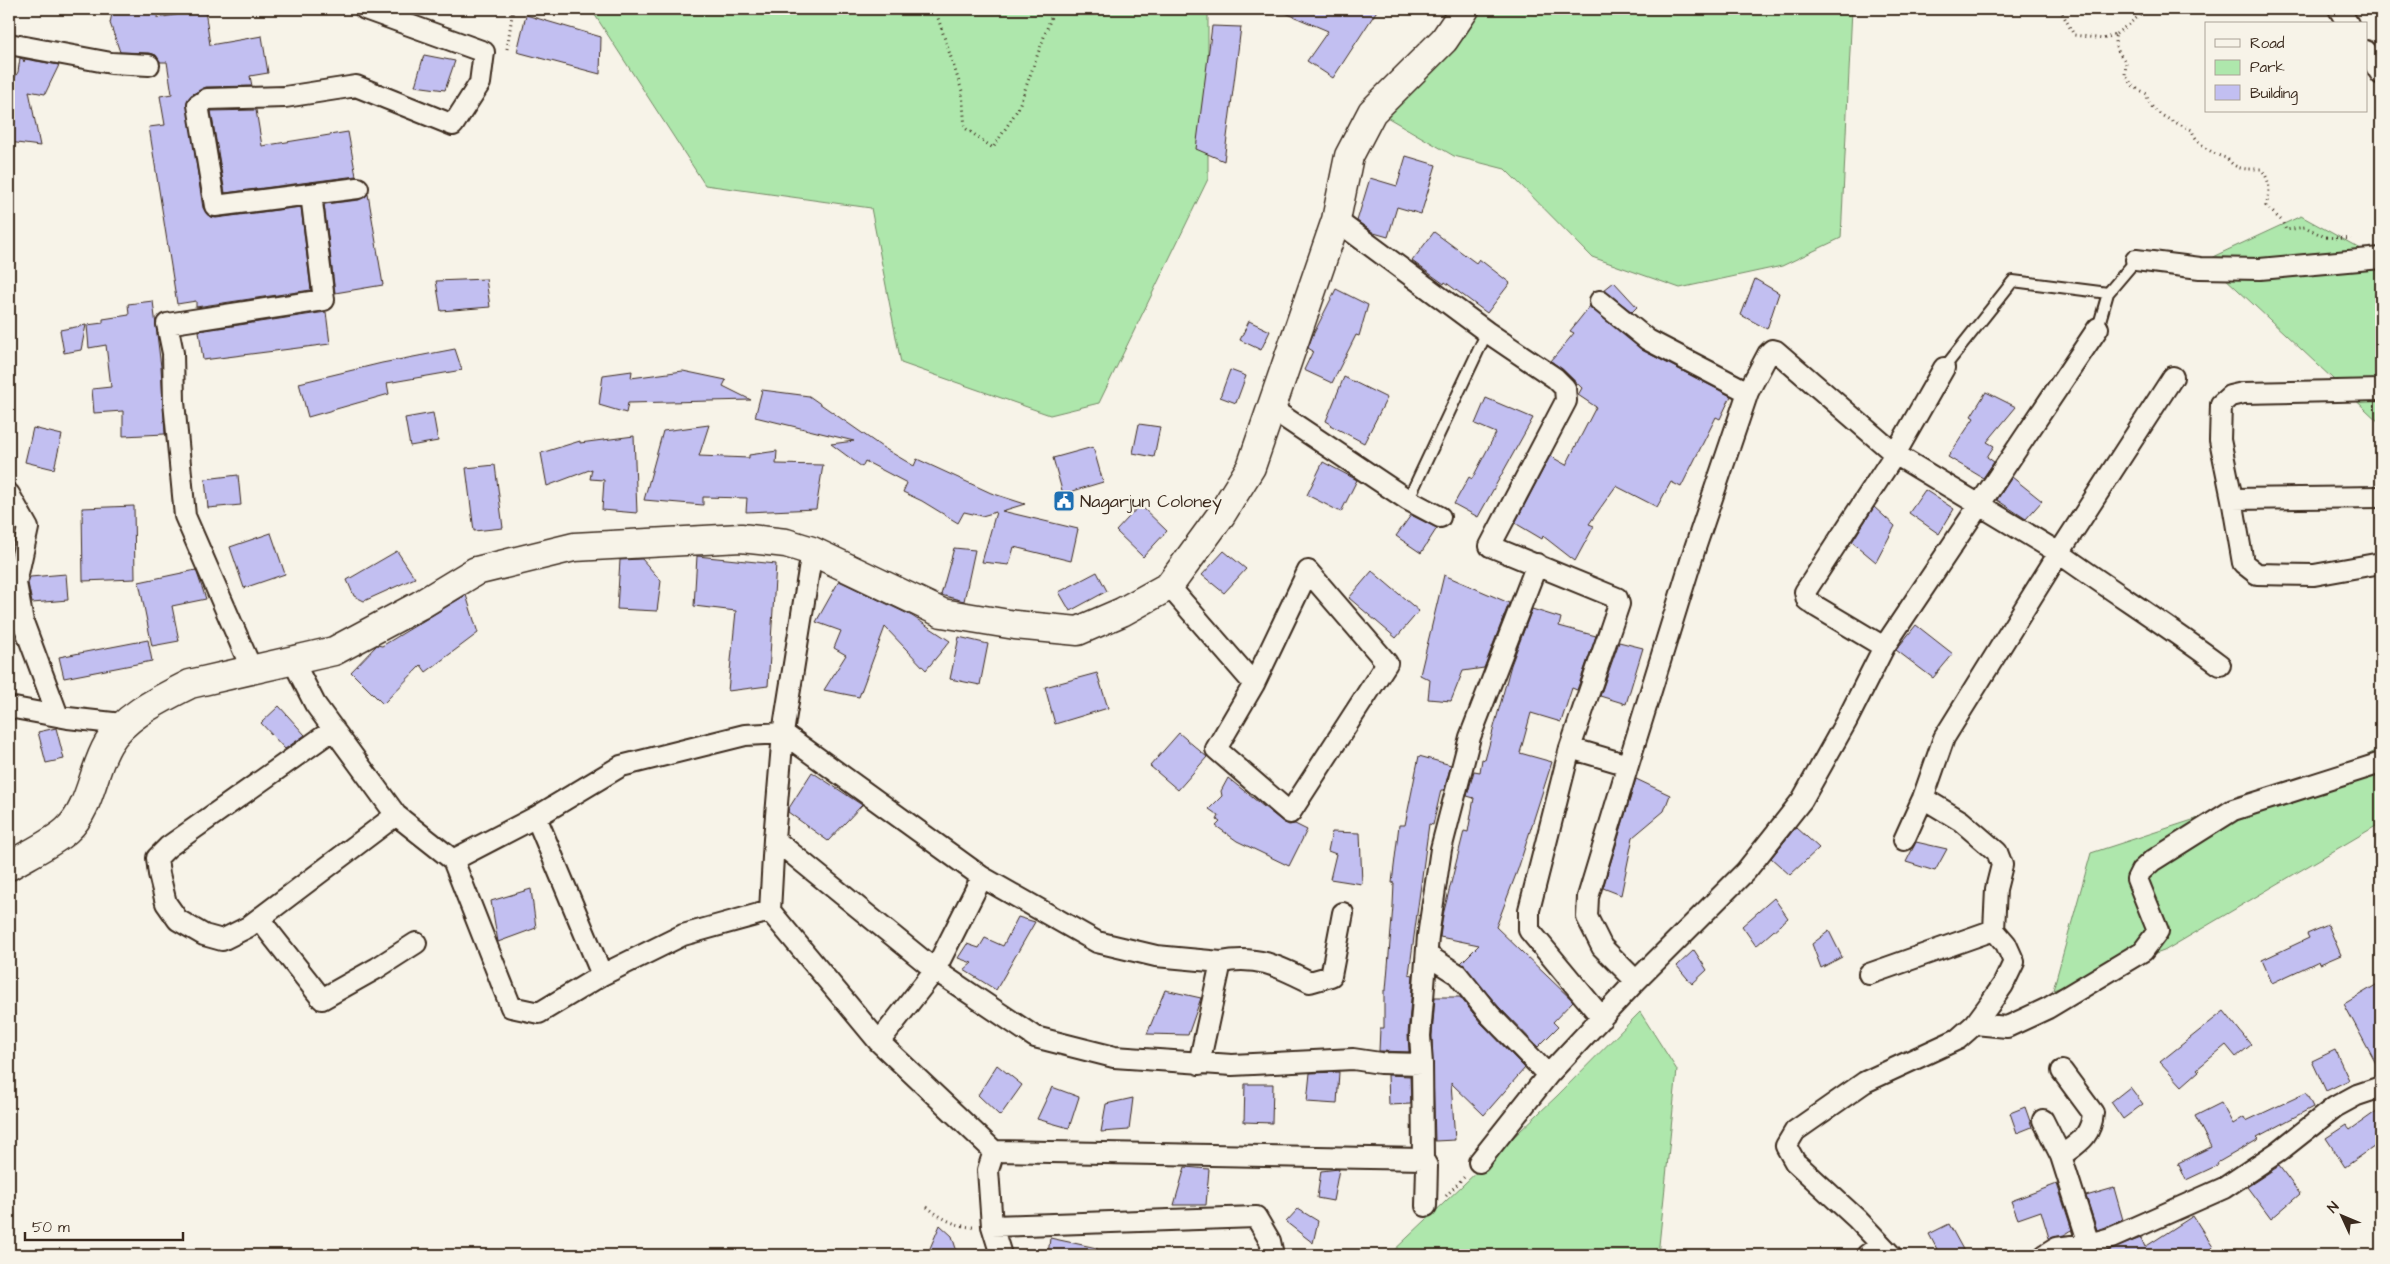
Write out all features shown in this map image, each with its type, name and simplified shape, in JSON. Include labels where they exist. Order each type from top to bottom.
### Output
[{"type":"main road","points":[[9,866],[67,830],[80,813],[107,745],[122,724],[190,684],[334,651],[420,605],[476,571],[533,556],[574,547],[742,538],[786,543],[812,551],[942,613],[1015,625],[1078,632],[1122,612],[1169,586],[1221,515],[1251,467],[1336,220],[1348,156],[1372,112],[1444,40],[1465,9]]},
{"type":"street","points":[[358,188],[214,206],[198,105],[207,99],[285,97],[356,86],[453,125],[480,83],[484,52],[365,9]]},
{"type":"street","points":[[2339,9],[2347,22]]},
{"type":"street","points":[[9,44],[112,63],[149,66]]},
{"type":"street","points":[[2368,54],[2381,74]]},
{"type":"street","points":[[252,670],[185,516],[174,402],[173,353],[167,324],[324,300],[311,194]]},
{"type":"street","points":[[1336,220],[1487,332],[1555,378],[1565,388],[1566,401],[1490,546],[1538,564],[1617,598],[1619,604],[1570,748],[1529,910],[1529,930],[1602,1018]]},
{"type":"street","points":[[2136,260],[2200,268],[2260,270],[2381,258]]},
{"type":"street","points":[[1600,301],[1648,340],[1748,392]]},
{"type":"street","points":[[1479,1162],[1548,1075],[1636,981],[1746,870],[1802,800],[1847,720],[1884,647],[2098,328]]},
{"type":"street","points":[[1636,981],[1602,947],[1588,917],[1588,896],[1695,548],[1748,392],[1772,350],[1776,351],[1896,454],[1980,503],[2059,553],[2139,610],[2173,630],[2220,666]]},
{"type":"street","points":[[1884,647],[1812,604],[1807,600],[1805,592],[1896,454],[1944,368]]},
{"type":"street","points":[[1904,840],[1923,798],[1944,738],[2059,553],[2173,378]]},
{"type":"street","points":[[2381,390],[2244,393],[2230,396],[2221,404],[2220,440],[2243,562],[2257,574],[2314,575],[2381,563]]},
{"type":"street","points":[[1272,409],[1408,500],[1440,517]]},
{"type":"street","points":[[9,494],[28,528],[16,583],[23,622],[58,716]]},
{"type":"street","points":[[2232,499],[2381,497]]},
{"type":"street","points":[[812,551],[783,733],[770,910],[879,1042],[994,1151],[1423,1159]]},
{"type":"street","points":[[1426,1206],[1428,1166],[1423,1159],[1420,1036],[1427,955],[1441,849],[1470,737],[1538,564]]},
{"type":"street","points":[[1308,571],[1387,663],[1290,812],[1216,749],[1254,684],[1308,571]]},
{"type":"street","points":[[1169,586],[1254,684]]},
{"type":"street","points":[[293,661],[316,704],[396,815],[453,860],[511,1007],[539,1013],[602,975],[683,935],[770,910]]},
{"type":"street","points":[[9,707],[58,716],[122,724]]},
{"type":"street","points":[[334,729],[168,847],[157,858],[158,874],[166,903],[178,920],[204,935],[222,940],[248,928],[396,815]]},
{"type":"street","points":[[453,860],[536,817],[620,766],[744,735],[783,733],[982,877],[1097,942],[1156,956],[1221,962],[1242,958],[1279,966],[1310,982],[1331,976],[1344,913]]},
{"type":"street","points":[[1570,748],[1628,765]]},
{"type":"street","points":[[1975,1024],[2007,1027],[2048,1008],[2143,951],[2158,931],[2137,879],[2141,871],[2152,861],[2234,810],[2381,763]]},
{"type":"street","points":[[1880,1252],[1857,1219],[1795,1162],[1786,1146],[1795,1132],[1866,1082],[1958,1039],[1975,1024],[2003,985],[2014,962],[2006,944],[1994,930],[1996,889],[2002,865],[1997,852],[1961,821],[1923,798]]},
{"type":"street","points":[[536,817],[602,975]]},
{"type":"street","points":[[774,839],[935,970],[1035,1037],[1114,1057],[1198,1064],[1232,1065],[1353,1059],[1380,1063],[1422,1064]]},
{"type":"street","points":[[879,1042],[935,970],[982,877]]},
{"type":"street","points":[[259,919],[322,999],[377,968],[416,943]]},
{"type":"street","points":[[1869,974],[1994,930]]},
{"type":"street","points":[[1427,955],[1456,974],[1490,1015],[1548,1075]]},
{"type":"street","points":[[1198,1064],[1221,962]]},
{"type":"street","points":[[2061,1156],[2083,1140],[2092,1126],[2093,1113],[2062,1071]]},
{"type":"street","points":[[2045,1255],[2056,1248],[2089,1244],[2137,1228],[2224,1188],[2278,1152],[2334,1107],[2357,1095],[2381,1087]]},
{"type":"street","points":[[2043,1120],[2061,1156],[2089,1244]]},
{"type":"street","points":[[994,1151],[988,1170],[992,1226],[1001,1255]]},
{"type":"street","points":[[992,1226],[1256,1217],[1270,1241],[1273,1255]]},
{"type":"lane","points":[[2098,328],[2108,293],[2136,260]]},
{"type":"lane","points":[[1944,368],[2013,280],[2108,293]]},
{"type":"lane","points":[[1408,500],[1487,332]]},
{"type":"path","points":[[507,50],[513,9]]},
{"type":"path","points":[[935,9],[962,91],[965,128],[993,148],[1018,109],[1054,9]]},
{"type":"path","points":[[2060,9],[2074,35],[2103,39],[2116,34],[2148,9]]},
{"type":"path","points":[[2116,34],[2114,39],[2118,52],[2126,62],[2125,75],[2134,87],[2147,94],[2147,101],[2157,112],[2192,130],[2193,136],[2216,156],[2227,158],[2232,165],[2239,169],[2261,169],[2268,178],[2270,191],[2266,206],[2282,221],[2286,230],[2305,227],[2325,237],[2355,239]]},
{"type":"path","points":[[1426,1206],[1433,1210],[1479,1162]]},
{"type":"path","points":[[927,1207],[939,1216],[962,1227],[992,1226]]},
{"type":"green space","points":[[591,9],[1208,9],[1208,179],[1099,403],[1050,415],[901,363],[871,208],[705,185]]},
{"type":"green space","points":[[1451,9],[1852,9],[1841,238],[1782,266],[1680,288],[1592,257],[1505,169],[1454,156],[1385,116]]},
{"type":"green space","points":[[2301,216],[2381,260],[2381,424],[2206,260]]},
{"type":"green space","points":[[2381,748],[2381,823],[2164,951],[2053,990],[2091,853],[2328,776]]},
{"type":"green space","points":[[1640,1012],[1677,1070],[1658,1255],[1389,1255],[1557,1096]]},
{"type":"building","points":[[113,9],[158,9],[157,18],[205,10],[210,45],[262,36],[268,73],[250,76],[252,86],[206,87],[191,95],[187,101],[203,208],[210,217],[216,218],[301,207],[311,290],[196,307],[196,301],[177,304],[149,127],[165,125],[160,96],[172,94],[167,62],[160,62],[156,55],[150,53],[120,52],[110,23]]},
{"type":"building","points":[[1276,9],[1378,9],[1333,78],[1307,61],[1328,31]]},
{"type":"building","points":[[526,15],[601,37],[600,74],[517,52]]},
{"type":"building","points":[[1212,26],[1241,27],[1224,161],[1196,149]]},
{"type":"building","points":[[424,55],[455,61],[445,90],[415,86]]},
{"type":"building","points":[[20,58],[24,62],[25,59],[59,65],[45,94],[29,91],[40,146],[9,142],[9,126],[15,88],[9,87],[18,72]]},
{"type":"building","points":[[256,110],[262,146],[348,132],[356,176],[225,193],[211,111]]},
{"type":"building","points":[[1406,156],[1436,165],[1421,214],[1397,207],[1388,237],[1374,233],[1357,221],[1370,178],[1397,186]]},
{"type":"building","points":[[368,194],[383,285],[335,293],[324,204],[359,200]]},
{"type":"building","points":[[1434,232],[1476,263],[1479,259],[1510,283],[1487,313],[1445,282],[1444,284],[1412,261]]},
{"type":"building","points":[[486,279],[490,307],[441,311],[436,281]]},
{"type":"building","points":[[1755,279],[1779,293],[1767,329],[1741,315]]},
{"type":"building","points":[[1614,282],[1637,307],[1632,312],[1604,290]]},
{"type":"building","points":[[1336,289],[1368,305],[1359,336],[1356,335],[1332,383],[1304,370],[1313,351],[1308,348],[1312,337]]},
{"type":"building","points":[[153,301],[161,367],[165,434],[123,436],[123,411],[94,413],[92,389],[111,387],[106,345],[89,348],[87,325],[103,323],[103,319],[129,315],[128,304]]},
{"type":"building","points":[[1590,306],[1642,350],[1731,396],[1720,419],[1716,417],[1681,487],[1671,482],[1657,507],[1616,486],[1589,524],[1594,526],[1575,561],[1543,536],[1542,539],[1515,523],[1550,456],[1566,465],[1596,407],[1578,395],[1582,388],[1551,361],[1574,333],[1570,331]]},
{"type":"building","points":[[326,312],[330,344],[203,360],[199,331]]},
{"type":"building","points":[[1249,321],[1270,331],[1261,350],[1240,340]]},
{"type":"building","points":[[86,325],[81,350],[64,353],[60,330]]},
{"type":"building","points":[[455,349],[462,370],[387,383],[389,394],[308,417],[299,383],[382,363]]},
{"type":"building","points":[[1230,370],[1246,376],[1236,403],[1220,397]]},
{"type":"building","points":[[632,371],[631,378],[683,371],[726,380],[723,386],[751,400],[628,403],[626,413],[599,405],[603,375]]},
{"type":"building","points":[[1344,377],[1387,398],[1364,443],[1326,421]]},
{"type":"building","points":[[762,390],[809,396],[882,447],[914,466],[917,459],[991,493],[1025,504],[1002,511],[1078,529],[1071,561],[1014,547],[1009,565],[982,562],[996,512],[982,516],[964,512],[958,523],[903,492],[907,483],[865,461],[862,467],[831,444],[854,441],[755,417]]},
{"type":"building","points":[[1986,392],[2016,407],[1987,442],[1994,446],[1987,457],[1994,462],[1983,478],[1948,457],[1974,418],[1971,416]]},
{"type":"building","points":[[1486,398],[1533,418],[1478,517],[1454,504],[1469,477],[1472,479],[1496,433],[1475,424]]},
{"type":"building","points":[[433,413],[438,441],[410,446],[405,418]]},
{"type":"building","points":[[1139,424],[1160,427],[1154,457],[1133,453]]},
{"type":"building","points":[[709,425],[699,456],[749,458],[749,455],[777,451],[776,464],[823,465],[816,509],[746,512],[747,498],[703,497],[703,505],[644,500],[663,431]]},
{"type":"building","points":[[33,428],[62,435],[54,469],[25,462]]},
{"type":"building","points":[[634,436],[637,513],[602,510],[604,480],[590,479],[592,469],[547,486],[541,453],[580,441],[580,443]]},
{"type":"building","points":[[1093,447],[1103,482],[1063,494],[1053,458]]},
{"type":"building","points":[[1323,462],[1357,480],[1341,512],[1307,495]]},
{"type":"building","points":[[495,465],[503,528],[474,531],[466,468]]},
{"type":"building","points":[[238,475],[241,505],[208,508],[205,479]]},
{"type":"building","points":[[2012,477],[2042,501],[2026,519],[1997,500]]},
{"type":"building","points":[[1925,490],[1954,509],[1939,534],[1909,513]]},
{"type":"building","points":[[1140,505],[1167,531],[1143,557],[1116,531]]},
{"type":"building","points":[[134,506],[135,579],[83,581],[82,508]]},
{"type":"building","points":[[1874,507],[1895,526],[1876,562],[1852,542]]},
{"type":"building","points":[[1411,515],[1437,528],[1421,553],[1396,536]]},
{"type":"building","points":[[271,533],[285,574],[244,588],[230,547]]},
{"type":"building","points":[[954,548],[975,550],[964,601],[941,595]]},
{"type":"building","points":[[397,551],[415,578],[364,601],[354,596],[347,580]]},
{"type":"building","points":[[1224,551],[1246,569],[1224,593],[1202,575]]},
{"type":"building","points":[[697,556],[776,564],[768,686],[728,691],[736,611],[694,606]]},
{"type":"building","points":[[642,559],[661,581],[657,611],[617,609],[620,560]]},
{"type":"building","points":[[196,570],[206,599],[172,606],[179,641],[152,646],[139,582]]},
{"type":"building","points":[[1372,571],[1419,611],[1396,638],[1349,598]]},
{"type":"building","points":[[1097,572],[1107,591],[1070,611],[1059,592]]},
{"type":"building","points":[[66,574],[68,600],[32,603],[28,583],[30,577]]},
{"type":"building","points":[[1444,575],[1509,603],[1484,668],[1463,671],[1451,701],[1428,699],[1430,680],[1420,675]]},
{"type":"building","points":[[839,581],[912,616],[950,641],[926,670],[885,627],[859,697],[824,690],[846,655],[834,648],[841,631],[816,622]]},
{"type":"building","points":[[466,595],[478,633],[426,672],[421,665],[383,704],[351,672],[377,645],[382,646]]},
{"type":"building","points":[[1532,609],[1561,618],[1559,626],[1596,636],[1577,690],[1572,688],[1561,722],[1531,713],[1520,753],[1552,762],[1518,869],[1496,927],[1573,1001],[1553,1022],[1558,1027],[1538,1047],[1499,1007],[1461,963],[1479,945],[1440,937],[1443,915],[1464,831],[1468,832],[1474,798],[1467,796],[1474,771],[1480,772],[1482,759],[1485,760],[1511,665]]},
{"type":"building","points":[[1916,625],[1953,654],[1933,678],[1896,650]]},
{"type":"building","points":[[959,637],[988,644],[980,685],[950,679]]},
{"type":"building","points":[[148,640],[152,661],[64,678],[59,657]]},
{"type":"building","points":[[1619,642],[1643,648],[1626,704],[1600,696]]},
{"type":"building","points":[[1097,673],[1108,708],[1055,724],[1045,687]]},
{"type":"building","points":[[279,706],[305,735],[285,749],[261,723]]},
{"type":"building","points":[[56,728],[64,759],[46,763],[38,732]]},
{"type":"building","points":[[1179,733],[1207,757],[1178,790],[1150,766]]},
{"type":"building","points":[[1419,756],[1451,765],[1444,790],[1441,790],[1433,825],[1429,824],[1409,974],[1413,975],[1408,1035],[1409,1052],[1379,1051],[1380,1028],[1384,1028],[1384,990],[1386,990],[1393,906],[1394,883],[1392,883],[1399,825],[1405,825]]},
{"type":"building","points":[[812,772],[862,805],[828,841],[788,812]]},
{"type":"building","points":[[1228,778],[1283,822],[1289,825],[1295,824],[1307,830],[1289,866],[1237,841],[1216,826],[1220,822],[1217,820],[1219,816],[1209,809],[1222,796],[1221,791]]},
{"type":"building","points":[[1636,779],[1670,795],[1664,811],[1633,837],[1621,895],[1603,888]]},
{"type":"building","points":[[1796,827],[1819,848],[1790,875],[1771,858]]},
{"type":"building","points":[[1332,832],[1360,833],[1362,884],[1330,879],[1336,854],[1328,851]]},
{"type":"building","points":[[1916,842],[1947,849],[1935,871],[1906,862]]},
{"type":"building","points":[[531,889],[536,928],[498,942],[491,901]]},
{"type":"building","points":[[1774,898],[1788,918],[1756,946],[1742,926]]},
{"type":"building","points":[[1018,917],[1035,922],[996,990],[964,970],[972,963],[958,958],[967,944],[979,948],[985,938],[1003,946]]},
{"type":"building","points":[[2328,925],[2341,955],[2320,964],[2319,961],[2272,983],[2262,960],[2309,938],[2307,934]]},
{"type":"building","points":[[1829,931],[1842,957],[1821,968],[1812,944]]},
{"type":"building","points":[[1694,950],[1707,970],[1692,984],[1677,966]]},
{"type":"building","points":[[2381,982],[2381,1073],[2344,1004]]},
{"type":"building","points":[[1165,990],[1201,998],[1188,1035],[1147,1034]]},
{"type":"building","points":[[1435,997],[1460,997],[1481,1023],[1525,1068],[1484,1115],[1451,1083],[1455,1140],[1435,1141],[1432,1036]]},
{"type":"building","points":[[2224,1011],[2251,1045],[2236,1057],[2226,1045],[2197,1069],[2199,1071],[2182,1086],[2160,1062]]},
{"type":"building","points":[[2335,1050],[2349,1080],[2326,1091],[2312,1061]]},
{"type":"building","points":[[997,1065],[1022,1085],[1000,1116],[978,1095]]},
{"type":"building","points":[[1339,1072],[1337,1104],[1307,1102],[1310,1073]]},
{"type":"building","points":[[1388,1075],[1410,1076],[1411,1104],[1389,1105]]},
{"type":"building","points":[[1245,1084],[1273,1084],[1272,1123],[1244,1122]]},
{"type":"building","points":[[1052,1087],[1079,1097],[1069,1128],[1037,1119]]},
{"type":"building","points":[[2130,1087],[2143,1104],[2123,1119],[2111,1102]]},
{"type":"building","points":[[2306,1093],[2313,1107],[2257,1137],[2259,1139],[2217,1163],[2218,1165],[2186,1180],[2178,1163],[2211,1147],[2195,1116],[2221,1103],[2233,1124],[2244,1117],[2246,1121]]},
{"type":"building","points":[[1133,1098],[1129,1130],[1101,1132],[1106,1104]]},
{"type":"building","points":[[2025,1107],[2032,1127],[2017,1133],[2010,1113]]},
{"type":"building","points":[[2381,1108],[2381,1142],[2345,1167],[2326,1138],[2346,1125],[2350,1130]]},
{"type":"building","points":[[2279,1166],[2300,1194],[2271,1219],[2247,1187]]},
{"type":"building","points":[[1185,1167],[1209,1169],[1206,1205],[1174,1205]]},
{"type":"building","points":[[1339,1169],[1333,1201],[1317,1198],[1321,1171]]},
{"type":"building","points":[[2057,1184],[2072,1230],[2064,1235],[2049,1238],[2041,1211],[2018,1219],[2011,1201]]},
{"type":"building","points":[[2114,1188],[2123,1220],[2097,1230],[2086,1196]]},
{"type":"building","points":[[1298,1209],[1318,1221],[1313,1243],[1286,1222]]},
{"type":"building","points":[[2193,1216],[2213,1247],[2201,1255],[2096,1255],[2141,1238],[2145,1247]]},
{"type":"building","points":[[1949,1224],[1966,1255],[1940,1255],[1929,1234]]},
{"type":"building","points":[[940,1225],[952,1236],[958,1255],[927,1255]]},
{"type":"building","points":[[1050,1238],[1097,1248],[1096,1255],[1048,1255]]},
{"type":"place","name":"Nagarjun Coloney","points":[[1064,501]]}]
